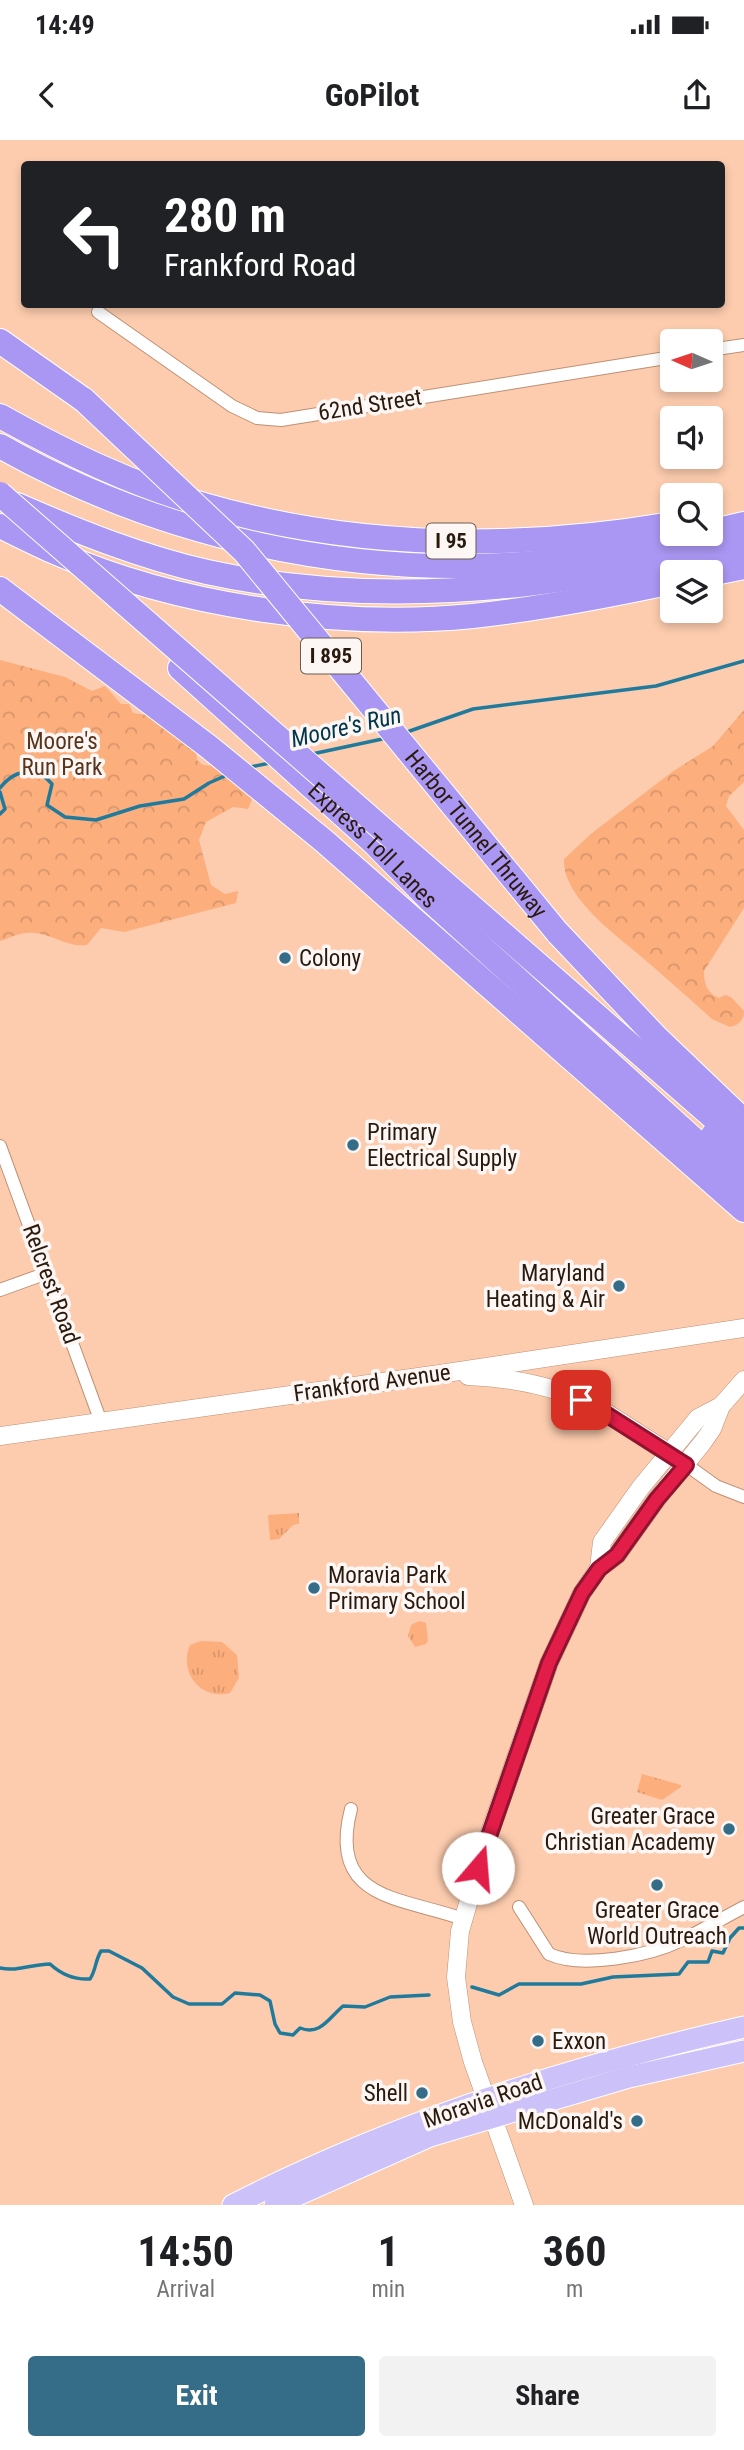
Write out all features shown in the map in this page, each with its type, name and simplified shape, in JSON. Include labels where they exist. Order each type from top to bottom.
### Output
[{"type":"highway","name":"Harbor Tunnel Thruway","points":[[0,341],[84,400],[244,551],[557,932],[657,1038],[744,1121]]},
{"type":"highway","name":"I 95","points":[[0,415],[88,461],[177,496],[232,512],[337,532],[422,540],[515,542],[594,535],[660,525]]},
{"type":"highway","points":[[0,446],[77,486],[173,523],[266,547],[354,561],[435,567],[536,563],[660,543]]},
{"type":"highway","name":"Express Toll Lanes","points":[[0,496],[79,531],[141,554],[206,572],[265,582],[331,588],[468,589],[536,583],[744,547]]},
{"type":"highway","name":"Express Toll Lanes","points":[[0,496],[384,841],[429,900],[742,1203]]},
{"type":"highway","name":"Express Toll Lanes","points":[[0,510],[384,841],[744,1144]]},
{"type":"highway","points":[[723,514],[744,510]]},
{"type":"highway","points":[[723,529],[744,524]]},
{"type":"highway","points":[[0,526],[59,554],[139,583],[204,600],[331,617],[396,619],[471,616],[583,600],[660,584]]},
{"type":"highway","points":[[723,571],[744,567]]},
{"type":"highway","points":[[0,589],[209,747],[273,799],[742,1203]]},
{"type":"highway","points":[[384,841],[436,892],[744,1162]]},
{"type":"main road","name":"Moravia Road","points":[[275,2205],[601,2062],[744,2027]]},
{"type":"main road","name":"Moravia Road","points":[[233,2205],[341,2154],[491,2109],[744,2051]]},
{"type":"street","name":"62nd Street","points":[[99,312],[232,406],[257,418],[281,420],[660,359]]},
{"type":"street","points":[[723,348],[744,345]]},
{"type":"street","name":"Relcrest Road","points":[[0,1146],[101,1422]]},
{"type":"street","points":[[0,1290],[47,1273]]},
{"type":"street","name":"Frankford Avenue","points":[[0,1436],[744,1328]]},
{"type":"street","points":[[509,1363],[519,1373],[545,1389]]},
{"type":"street","points":[[440,1374],[499,1378],[545,1389],[598,1409],[670,1453],[716,1486],[744,1497]]},
{"type":"street","points":[[524,2205],[473,2062],[460,2011],[457,1957],[463,1919],[484,1849],[549,1663],[582,1593],[599,1569],[617,1555],[657,1499],[686,1465],[712,1429],[722,1406],[744,1380]]},
{"type":"street","points":[[599,1569],[602,1542],[641,1487],[698,1418],[722,1406]]},
{"type":"street","points":[[351,1809],[345,1845],[361,1881],[393,1900],[463,1919]]},
{"type":"street","points":[[519,1907],[549,1954],[557,1958],[584,1961],[662,1948],[744,1907]]},
{"type":"green space","name":"Moore's Run Park","points":[[0,660],[65,677],[92,691],[105,686],[121,704],[129,704],[133,713],[147,715],[196,750],[197,760],[203,765],[214,766],[253,797],[248,809],[233,807],[206,822],[199,840],[211,885],[225,894],[238,891],[236,903],[124,932],[101,928],[87,945],[72,944],[34,933],[20,934],[0,941]]},
{"type":"green space","points":[[744,710],[744,782],[729,796],[726,806],[744,830],[744,908],[704,971],[706,984],[712,994],[719,998],[725,995],[731,997],[744,1011],[740,1022],[730,1027],[712,1019],[593,914],[572,887],[564,859],[592,833],[672,772],[713,746]]},
{"type":"green space","points":[[299,1513],[299,1524],[293,1525],[279,1539],[270,1540],[268,1515]]},
{"type":"green space","points":[[419,1621],[426,1623],[428,1640],[426,1644],[415,1647],[408,1636],[411,1625]]},
{"type":"green space","points":[[201,1641],[222,1642],[237,1655],[239,1678],[230,1693],[210,1693],[201,1688],[190,1674],[187,1655],[190,1645]]},
{"type":"green space","points":[[642,1774],[681,1787],[662,1800],[637,1792]]},
{"type":"waterway","name":"Moore's Run","points":[[404,733],[473,709],[656,686],[744,661]]},
{"type":"waterway","name":"Moore's Run","points":[[312,754],[387,738]]},
{"type":"waterway","name":"Moore's Run","points":[[250,767],[270,763]]},
{"type":"waterway","name":"Moore's Run","points":[[0,788],[17,774],[40,772],[52,784],[47,805],[65,817],[96,820],[140,806],[184,799],[227,775]]},
{"type":"waterway","name":"Moore's Run","points":[[0,792],[5,809],[0,814]]},
{"type":"waterway","points":[[472,1987],[499,1995],[519,1984],[581,1984],[613,1977],[679,1974],[688,1962],[708,1962],[712,1951],[723,1953],[730,1938],[739,1928],[744,1928]]},
{"type":"waterway","points":[[0,1968],[50,1964],[68,1976],[90,1979],[101,1951],[109,1951],[142,1968],[173,1997],[189,2004],[222,2004],[235,1993],[260,1995],[270,2001],[280,2033],[293,2035],[300,2028],[318,2028],[343,2006],[365,2007],[390,1997],[429,1995]]},
{"type":"place","name":"Colony","points":[[285,958]]},
{"type":"place","name":"Primary Electrical Supply","points":[[353,1145]]},
{"type":"place","name":"Maryland Heating & Air","points":[[619,1286]]},
{"type":"place","name":"Moravia Park Primary School","points":[[314,1588]]},
{"type":"place","name":"Greater Grace Christian Academy","points":[[729,1829]]},
{"type":"place","name":"Greater Grace World Outreach","points":[[657,1885]]},
{"type":"place","name":"Exxon","points":[[538,2041]]},
{"type":"place","name":"Shell","points":[[422,2093]]},
{"type":"place","name":"McDonald's","points":[[637,2121]]},
{"type":"route","points":[[478,1868],[549,1663],[582,1593],[599,1569],[617,1555],[657,1499],[686,1465],[581,1400]]}]
